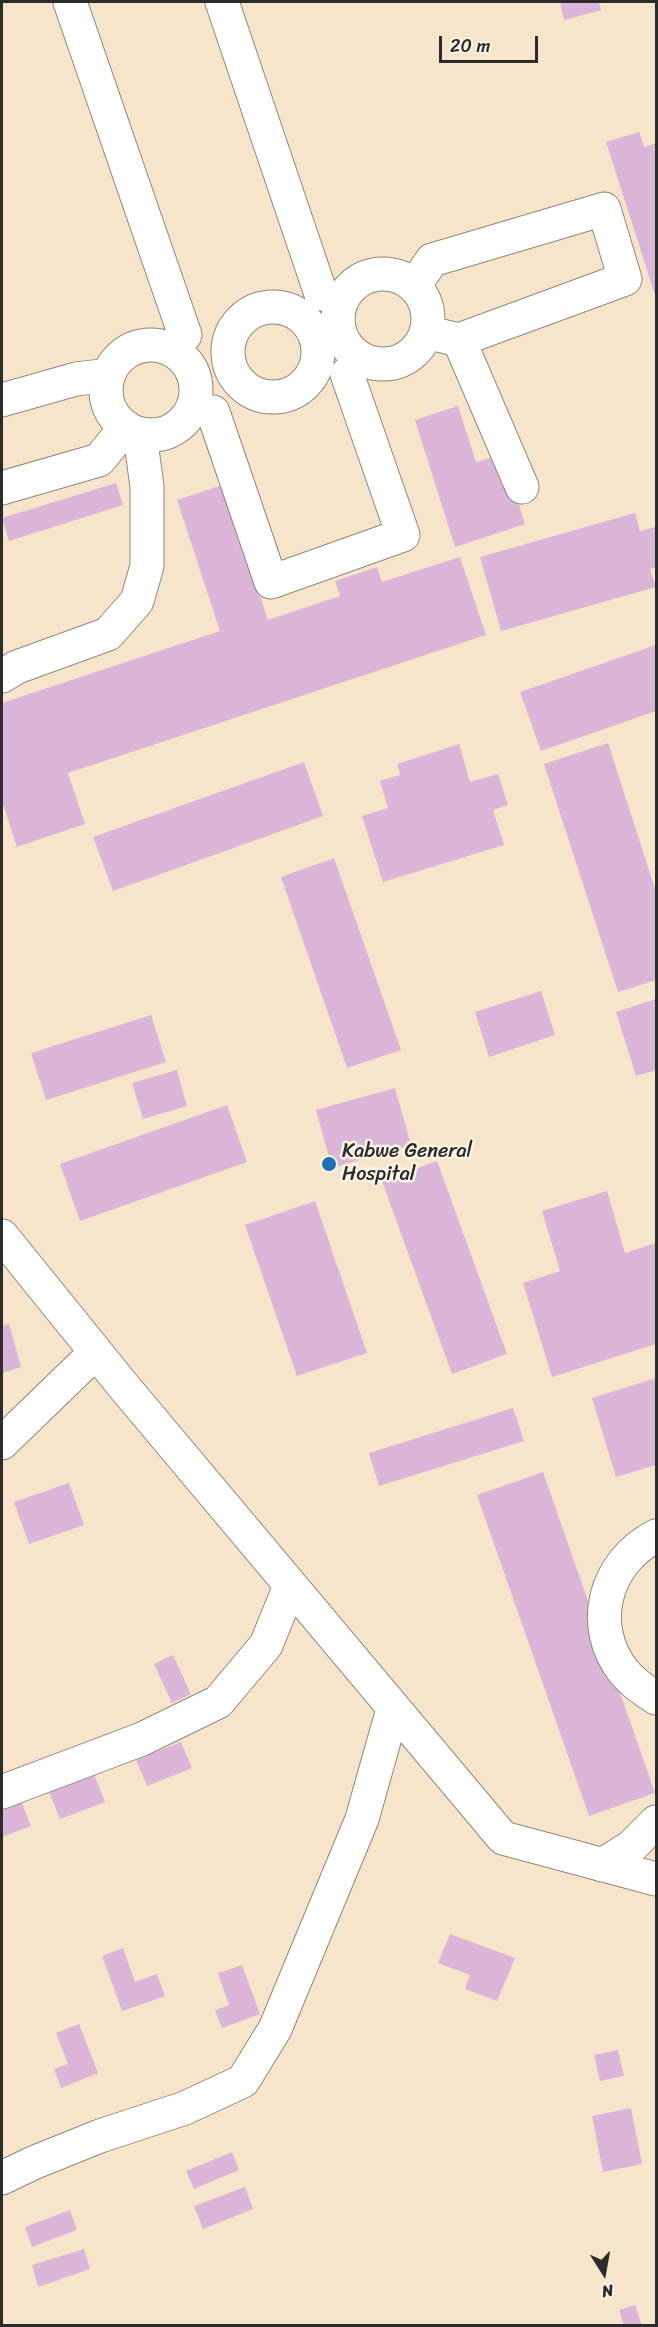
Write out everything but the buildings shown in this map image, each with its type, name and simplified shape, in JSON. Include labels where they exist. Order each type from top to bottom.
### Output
[{"type":"lane","points":[[70,2],[185,335]]},
{"type":"lane","points":[[222,2],[336,290],[344,294],[338,317],[343,341],[359,358],[370,363],[395,363],[404,359],[421,343],[425,332],[426,311],[414,286],[404,279],[382,272],[360,278],[336,290],[279,307],[256,310],[244,317],[154,344],[142,345],[123,353],[109,375],[106,394],[109,403],[119,421],[133,430],[164,434],[199,416],[266,397],[286,396],[303,386],[380,364]]},
{"type":"lane","points":[[414,286],[432,260],[604,209],[625,279],[459,340],[425,332]]},
{"type":"lane","points":[[279,307],[291,310],[301,317],[309,326],[317,345],[315,368],[303,386]]},
{"type":"lane","points":[[244,317],[236,326],[228,347],[232,370],[246,388],[266,397]]},
{"type":"lane","points":[[459,340],[522,487]]},
{"type":"lane","points":[[154,344],[165,346],[176,352],[191,370],[196,382],[196,396],[192,409],[199,416],[271,582],[403,535],[347,374]]},
{"type":"lane","points":[[2,400],[76,379],[109,375]]},
{"type":"lane","points":[[2,488],[99,460],[133,430]]},
{"type":"lane","points":[[2,676],[17,667],[108,634],[137,601],[147,566],[147,487],[133,430]]},
{"type":"lane","points":[[2,1236],[96,1352],[502,1838],[657,1879]]},
{"type":"lane","points":[[2,1443],[96,1352]]},
{"type":"lane","points":[[656,1698],[624,1673],[613,1655],[606,1635],[604,1614],[607,1593],[615,1573],[627,1556],[644,1542],[657,1536]]},
{"type":"lane","points":[[2,1792],[142,1739],[218,1702],[266,1645],[291,1586]]},
{"type":"lane","points":[[2,2178],[100,2136],[185,2108],[243,2081],[275,2029],[362,1819],[393,1709]]},
{"type":"lane","points":[[602,1865],[631,1847],[657,1822]]},
{"type":"place","name":"Kabwe General Hospital","points":[[329,1164]]}]
